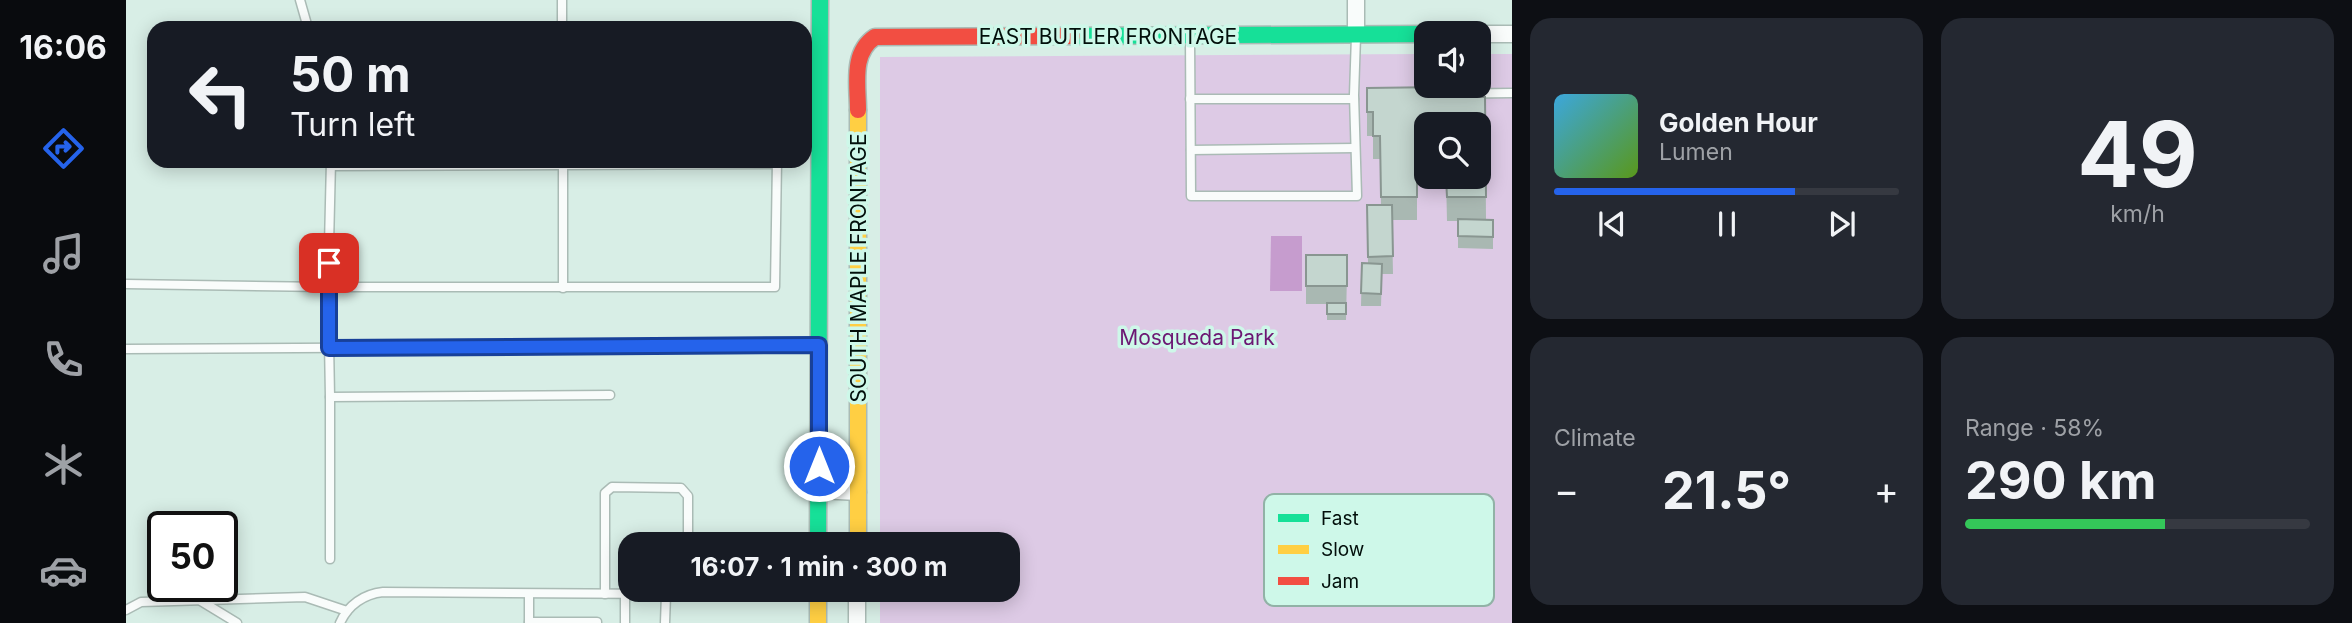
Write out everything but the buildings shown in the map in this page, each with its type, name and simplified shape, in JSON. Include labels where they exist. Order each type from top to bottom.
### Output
[{"type":"street","points":[[818,532],[820,0]]},
{"type":"street","points":[[1356,0],[1356,34]]},
{"type":"street","name":"EAST BUTLER FRONTAGE","points":[[863,45],[875,37],[1414,34]]},
{"type":"street","points":[[1491,34],[1512,34]]},
{"type":"street","name":"SOUTH MAPLE FRONTAGE","points":[[858,532],[858,57],[863,45]]},
{"type":"street","points":[[819,490],[858,492]]},
{"type":"street","points":[[818,602],[818,623]]},
{"type":"street","points":[[857,602],[857,623]]},
{"type":"lane","points":[[300,0],[306,21]]},
{"type":"lane","points":[[562,0],[562,21]]},
{"type":"lane","points":[[1190,36],[1191,196],[1357,196],[1354,97],[1356,34]]},
{"type":"lane","points":[[1491,93],[1512,93]]},
{"type":"lane","points":[[1190,99],[1367,95]]},
{"type":"lane","points":[[1191,150],[1355,148]]},
{"type":"lane","points":[[330,559],[328,287],[331,168]]},
{"type":"lane","points":[[563,168],[563,288]]},
{"type":"lane","points":[[126,284],[775,287],[777,168]]},
{"type":"lane","points":[[126,349],[819,345]]},
{"type":"lane","points":[[330,397],[610,395]]},
{"type":"lane","points":[[605,594],[605,493],[612,487],[681,488],[688,496],[688,532]]},
{"type":"lane","points":[[340,623],[347,611],[370,594],[383,592],[618,594]]},
{"type":"lane","points":[[528,594],[528,623],[597,622]]},
{"type":"lane","points":[[238,599],[305,597],[347,611]]},
{"type":"lane","points":[[126,610],[147,602]]},
{"type":"lane","points":[[203,602],[237,623]]},
{"type":"lane","points":[[625,602],[625,623]]},
{"type":"lane","points":[[665,623],[666,602]]},
{"type":"green space","name":"Mosqueda Park","points":[[1414,54],[1414,98],[1491,98],[1491,54],[1512,54],[1512,623],[880,623],[880,602],[1020,602],[1020,532],[880,532],[880,57]]},
{"type":"shaded area","points":[[1271,236],[1302,236],[1302,291],[1270,291]]},
{"type":"traffic: fast","points":[[818,532],[820,0]]},
{"type":"traffic: fast","points":[[1072,36],[1414,34]]},
{"type":"traffic: slow","points":[[858,110],[858,532]]},
{"type":"traffic: slow","points":[[818,602],[818,623]]},
{"type":"traffic: jam","points":[[858,110],[859,60],[867,44],[875,37],[1072,36]]},
{"type":"route","points":[[329,263],[329,348],[819,345],[819,466]]}]
